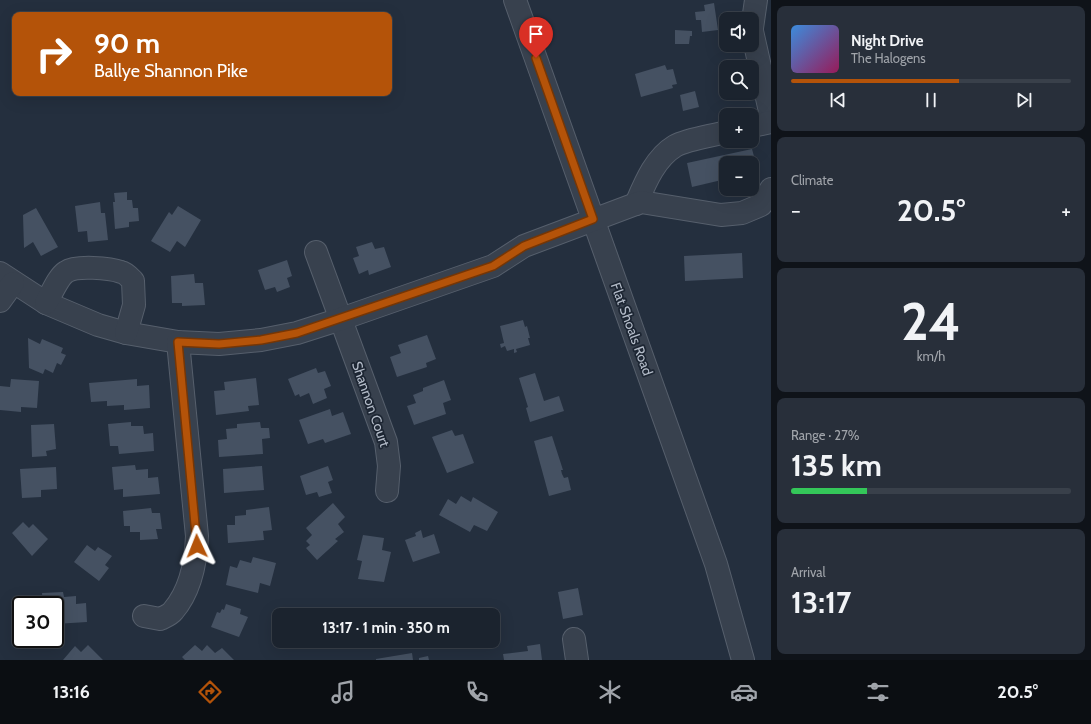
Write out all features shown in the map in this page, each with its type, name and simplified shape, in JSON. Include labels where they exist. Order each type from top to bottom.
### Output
[{"type":"street","name":"Flat Shoals Road","points":[[515,0],[716,564],[743,660]]},
{"type":"street","points":[[754,12],[756,0]]},
{"type":"street","points":[[757,52],[771,116]]},
{"type":"street","points":[[759,125],[771,122]]},
{"type":"street","points":[[636,204],[647,178],[662,158],[676,146],[719,134]]},
{"type":"street","points":[[0,301],[6,278],[46,303],[98,325],[126,332],[178,342],[219,344],[261,340],[297,333],[341,319],[493,266],[524,246],[641,202],[722,215],[742,213],[761,205],[771,189]]},
{"type":"street","name":"Shannon Court","points":[[316,252],[386,442],[389,466],[387,491]]},
{"type":"street","points":[[46,303],[66,272],[80,268],[107,269],[123,272],[133,281],[134,305],[126,332]]},
{"type":"street","points":[[144,616],[160,619],[172,612],[189,585],[196,557],[197,536],[178,342]]},
{"type":"building","points":[[714,3],[718,30],[702,32],[701,20],[696,20],[695,12],[705,11],[704,5]]},
{"type":"building","points":[[675,30],[692,31],[689,44],[675,44]]},
{"type":"building","points":[[665,65],[667,70],[673,69],[677,84],[672,85],[673,88],[641,97],[635,74]]},
{"type":"building","points":[[695,91],[699,107],[683,111],[680,95]]},
{"type":"building","points":[[752,149],[754,156],[720,156]]},
{"type":"building","points":[[719,156],[719,181],[692,187],[687,163]]},
{"type":"building","points":[[127,192],[127,200],[132,200],[133,208],[138,208],[139,221],[129,222],[129,227],[115,229],[113,202],[115,202],[114,193]]},
{"type":"building","points":[[100,202],[101,213],[105,213],[108,240],[88,242],[87,231],[78,232],[75,206]]},
{"type":"building","points":[[178,206],[201,220],[185,247],[177,241],[170,252],[151,241],[169,212],[172,215]]},
{"type":"building","points":[[36,208],[58,247],[41,256],[33,242],[24,248],[23,215]]},
{"type":"building","points":[[372,242],[375,249],[384,247],[391,267],[369,275],[368,270],[359,274],[353,258],[359,256],[356,247]]},
{"type":"building","points":[[742,253],[743,278],[685,281],[684,256]]},
{"type":"building","points":[[287,260],[292,276],[287,278],[290,287],[277,292],[275,287],[265,290],[258,270]]},
{"type":"building","points":[[194,274],[195,283],[203,283],[205,305],[182,306],[182,303],[172,303],[171,276]]},
{"type":"building","points":[[523,320],[525,327],[527,326],[530,345],[516,349],[517,352],[514,353],[514,349],[507,351],[505,346],[501,348],[500,344],[504,343],[500,326]]},
{"type":"building","points":[[427,335],[436,359],[426,363],[427,367],[397,377],[390,357],[401,353],[398,345]]},
{"type":"building","points":[[28,338],[40,344],[42,339],[63,348],[61,353],[66,355],[61,365],[57,363],[53,373],[45,369],[43,374],[29,368]]},
{"type":"building","points":[[316,368],[318,373],[325,371],[331,386],[324,389],[327,398],[313,404],[309,393],[300,397],[299,394],[295,396],[288,379]]},
{"type":"building","points":[[535,373],[544,401],[559,396],[564,411],[530,422],[526,408],[528,407],[519,378]]},
{"type":"building","points":[[256,378],[259,405],[248,406],[249,411],[216,415],[214,391],[225,390],[224,382]]},
{"type":"building","points":[[11,379],[39,381],[37,408],[21,407],[21,412],[0,410],[0,386],[10,387]]},
{"type":"building","points":[[137,379],[137,386],[149,385],[150,408],[124,410],[124,405],[107,406],[107,401],[91,402],[89,383]]},
{"type":"building","points":[[444,380],[451,400],[443,403],[446,414],[414,425],[407,406],[416,403],[413,395],[423,391],[423,388]]},
{"type":"building","points":[[330,409],[332,416],[343,412],[351,434],[325,443],[323,439],[308,444],[299,420]]},
{"type":"building","points":[[131,422],[131,426],[143,426],[144,434],[153,433],[154,451],[119,454],[118,446],[110,446],[108,424]]},
{"type":"building","points":[[260,422],[261,428],[269,428],[270,438],[262,439],[263,454],[219,457],[218,440],[227,439],[226,429],[237,428],[237,424]]},
{"type":"building","points":[[54,424],[56,449],[46,451],[47,456],[32,457],[31,425]]},
{"type":"building","points":[[452,430],[455,436],[463,434],[474,463],[447,473],[432,437]]},
{"type":"building","points":[[552,436],[563,470],[561,470],[562,474],[564,478],[568,477],[571,490],[549,496],[534,441]]},
{"type":"building","points":[[135,465],[136,470],[148,469],[148,478],[158,477],[160,494],[123,497],[123,489],[114,490],[112,467]]},
{"type":"building","points":[[262,466],[264,490],[224,493],[223,469]]},
{"type":"building","points":[[328,466],[333,480],[328,482],[332,493],[319,497],[317,492],[306,495],[300,476]]},
{"type":"building","points":[[56,467],[57,489],[41,490],[41,497],[22,498],[20,469]]},
{"type":"building","points":[[461,496],[471,502],[473,497],[498,512],[487,531],[474,525],[470,532],[439,515],[448,499],[456,504]]},
{"type":"building","points":[[333,503],[345,517],[338,524],[344,532],[335,539],[338,541],[317,560],[306,548],[310,545],[306,541],[312,535],[306,528]]},
{"type":"building","points":[[269,507],[272,530],[263,531],[264,540],[228,543],[227,525],[235,525],[235,516],[246,515],[246,510]]},
{"type":"building","points":[[151,508],[152,513],[160,513],[162,529],[156,529],[158,539],[140,540],[140,532],[130,532],[130,526],[124,526],[123,511]]},
{"type":"building","points":[[23,522],[29,528],[33,524],[48,539],[32,556],[12,533]]},
{"type":"building","points":[[421,530],[423,538],[434,534],[440,553],[413,562],[405,540],[416,536],[415,533]]},
{"type":"building","points":[[363,535],[384,538],[382,550],[391,552],[384,582],[358,579],[362,561],[357,560]]},
{"type":"building","points":[[87,545],[95,551],[98,547],[112,556],[105,565],[109,568],[99,581],[74,562]]},
{"type":"building","points":[[253,557],[276,563],[270,586],[260,583],[258,593],[226,585],[230,566],[237,568],[240,560],[251,563]]},
{"type":"building","points":[[578,588],[583,615],[563,619],[558,592]]},
{"type":"building","points":[[63,592],[64,596],[42,596],[42,593]]},
{"type":"building","points":[[76,596],[76,604],[86,603],[87,622],[64,623],[64,597]]},
{"type":"building","points":[[226,604],[241,609],[240,614],[248,617],[239,637],[211,627],[217,612],[220,613],[222,609],[224,610]]},
{"type":"building","points":[[540,644],[542,660],[504,660],[503,654],[528,651],[527,646]]},
{"type":"building","points":[[88,645],[103,660],[63,660],[75,646],[81,652]]},
{"type":"building","points":[[195,645],[202,651],[207,645],[215,653],[222,648],[234,660],[185,660],[182,657]]},
{"type":"building","points":[[412,653],[413,660],[376,660],[376,659]]},
{"type":"building","points":[[428,656],[429,660],[419,660],[419,658]]},
{"type":"route","points":[[197,546],[178,342],[219,344],[261,340],[297,333],[493,266],[524,246],[593,219],[536,58]]}]
